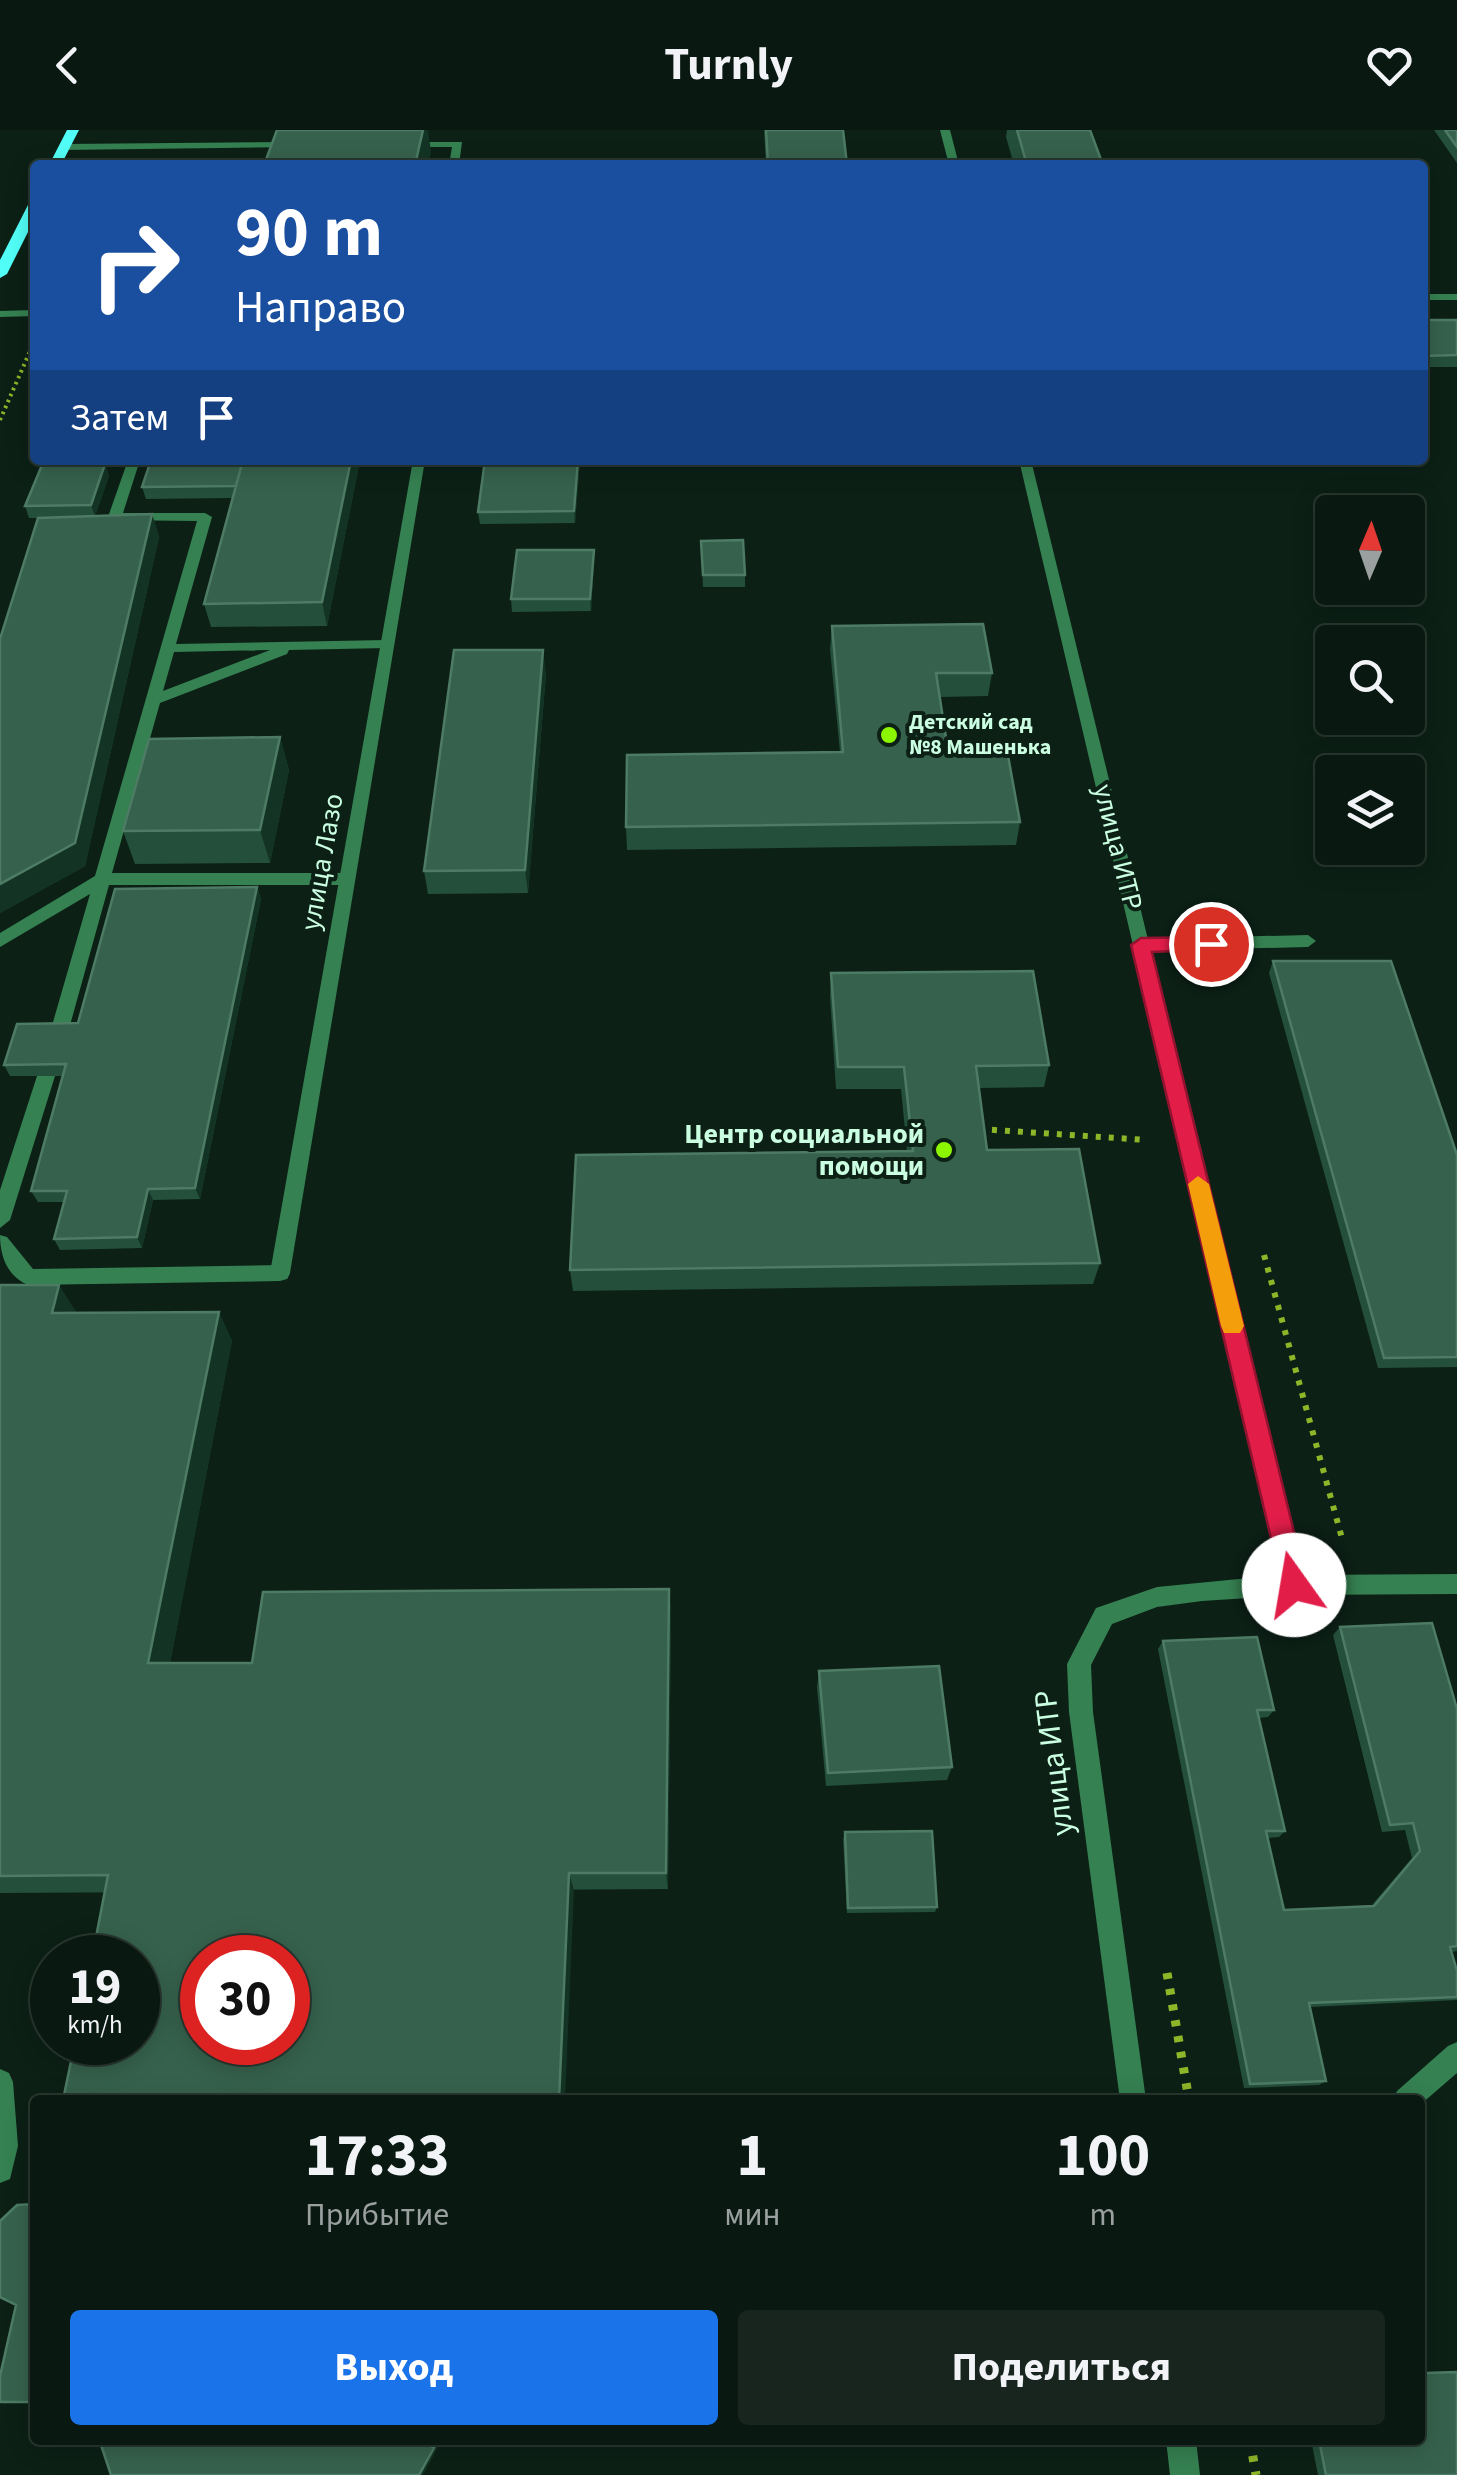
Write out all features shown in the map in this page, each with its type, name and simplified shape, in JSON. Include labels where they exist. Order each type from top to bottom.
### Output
[{"type":"main road","points":[[57,160],[73,130]]},
{"type":"main road","points":[[0,274],[30,215]]},
{"type":"street","points":[[178,146],[183,130]]},
{"type":"street","points":[[945,130],[953,160]]},
{"type":"street","points":[[398,145],[458,144],[455,160]]},
{"type":"street","points":[[64,146],[318,145]]},
{"type":"street","points":[[1428,297],[1457,297]]},
{"type":"street","points":[[0,314],[30,313]]},
{"type":"street","points":[[58,1036],[205,516],[114,517],[132,465]]},
{"type":"street","name":"улица Лазо","points":[[0,1243],[28,1276],[280,1274],[418,465]]},
{"type":"street","name":"улица ИТР","points":[[1026,465],[1294,1585]]},
{"type":"street","points":[[168,648],[387,644]]},
{"type":"street","points":[[153,700],[295,646]]},
{"type":"street","points":[[0,941],[103,879],[347,879]]},
{"type":"street","points":[[1141,945],[1308,942]]},
{"type":"street","points":[[0,1220],[46,1076]]},
{"type":"street","name":"улица ИТР","points":[[1133,2095],[1081,1712],[1078,1664],[1104,1616],[1157,1597],[1294,1585],[1457,1584]]},
{"type":"street","points":[[1412,2095],[1457,2055]]},
{"type":"street","points":[[0,2082],[4,2146],[0,2169]]},
{"type":"street","points":[[1181,2445],[1186,2475]]},
{"type":"path","points":[[0,420],[30,351]]},
{"type":"path","points":[[978,1129],[1188,1142]]},
{"type":"path","points":[[1251,2445],[1256,2475]]},
{"type":"building","points":[[277,130],[423,130],[416,160],[266,160]]},
{"type":"building","points":[[766,130],[843,130],[846,160],[768,160]]},
{"type":"building","points":[[1017,130],[1090,130],[1101,160],[1026,160]]},
{"type":"building","points":[[1445,130],[1457,130],[1457,147]]},
{"type":"building","points":[[1428,320],[1457,320],[1457,355],[1428,356]]},
{"type":"building","points":[[42,465],[105,465],[91,505],[25,506]]},
{"type":"building","points":[[149,465],[242,465],[236,486],[142,487]]},
{"type":"building","points":[[242,465],[350,465],[322,602],[204,604]]},
{"type":"building","points":[[484,465],[578,465],[574,511],[478,512]]},
{"type":"building","points":[[152,514],[75,843],[0,884],[0,639],[38,518]]},
{"type":"building","points":[[743,540],[745,575],[703,575],[701,541]]},
{"type":"building","points":[[517,550],[594,550],[590,599],[511,599]]},
{"type":"building","name":"Детский сад №8 Машенька","points":[[983,624],[992,673],[936,673],[948,751],[1007,750],[1020,822],[626,827],[627,755],[843,752],[832,626]]},
{"type":"building","points":[[454,650],[543,650],[525,870],[424,871]]},
{"type":"building","points":[[280,737],[260,830],[123,831],[149,739]]},
{"type":"building","points":[[257,887],[195,1188],[148,1189],[137,1237],[54,1239],[67,1191],[31,1191],[66,1064],[4,1065],[17,1024],[78,1023],[115,889]]},
{"type":"building","points":[[1273,961],[1391,961],[1457,1155],[1457,1357],[1384,1358]]},
{"type":"building","name":"Центр социальной помощи","points":[[1033,971],[1049,1065],[976,1066],[987,1150],[1079,1149],[1100,1263],[570,1270],[576,1155],[913,1151],[904,1067],[838,1067],[831,973]]},
{"type":"building","points":[[0,1285],[59,1285],[52,1313],[219,1312],[148,1663],[252,1663],[263,1592],[669,1589],[666,1873],[569,1873],[559,2095],[64,2095],[70,2065],[160,2065],[160,1935],[96,1935],[108,1875],[0,1876]]},
{"type":"building","points":[[1432,1623],[1457,1709],[1457,1946],[1450,1947],[1457,1971],[1457,1997],[1309,2003],[1326,2081],[1250,2084],[1163,1641],[1257,1637],[1274,1710],[1257,1710],[1285,1831],[1266,1831],[1284,1910],[1374,1906],[1420,1851],[1413,1823],[1390,1825],[1340,1627]]},
{"type":"building","points":[[939,1666],[952,1767],[828,1773],[819,1671]]},
{"type":"building","points":[[932,1831],[937,1907],[848,1908],[845,1832]]},
{"type":"building","points":[[30,2204],[30,2402],[0,2402],[0,2376],[16,2305],[0,2297],[0,2221],[17,2205]]},
{"type":"building","points":[[1457,2372],[1457,2475],[1326,2475],[1320,2445],[1425,2445],[1425,2373]]},
{"type":"building","points":[[101,2445],[434,2448],[419,2475],[111,2475]]},
{"type":"slow traffic","points":[[1198,1184],[1232,1326]]},
{"type":"place","name":"Детский сад №8 Машенька","points":[[889,735]]},
{"type":"place","name":"Центр социальной помощи","points":[[944,1150]]},
{"type":"route","points":[[1211,944],[1141,945],[1294,1585]]}]
